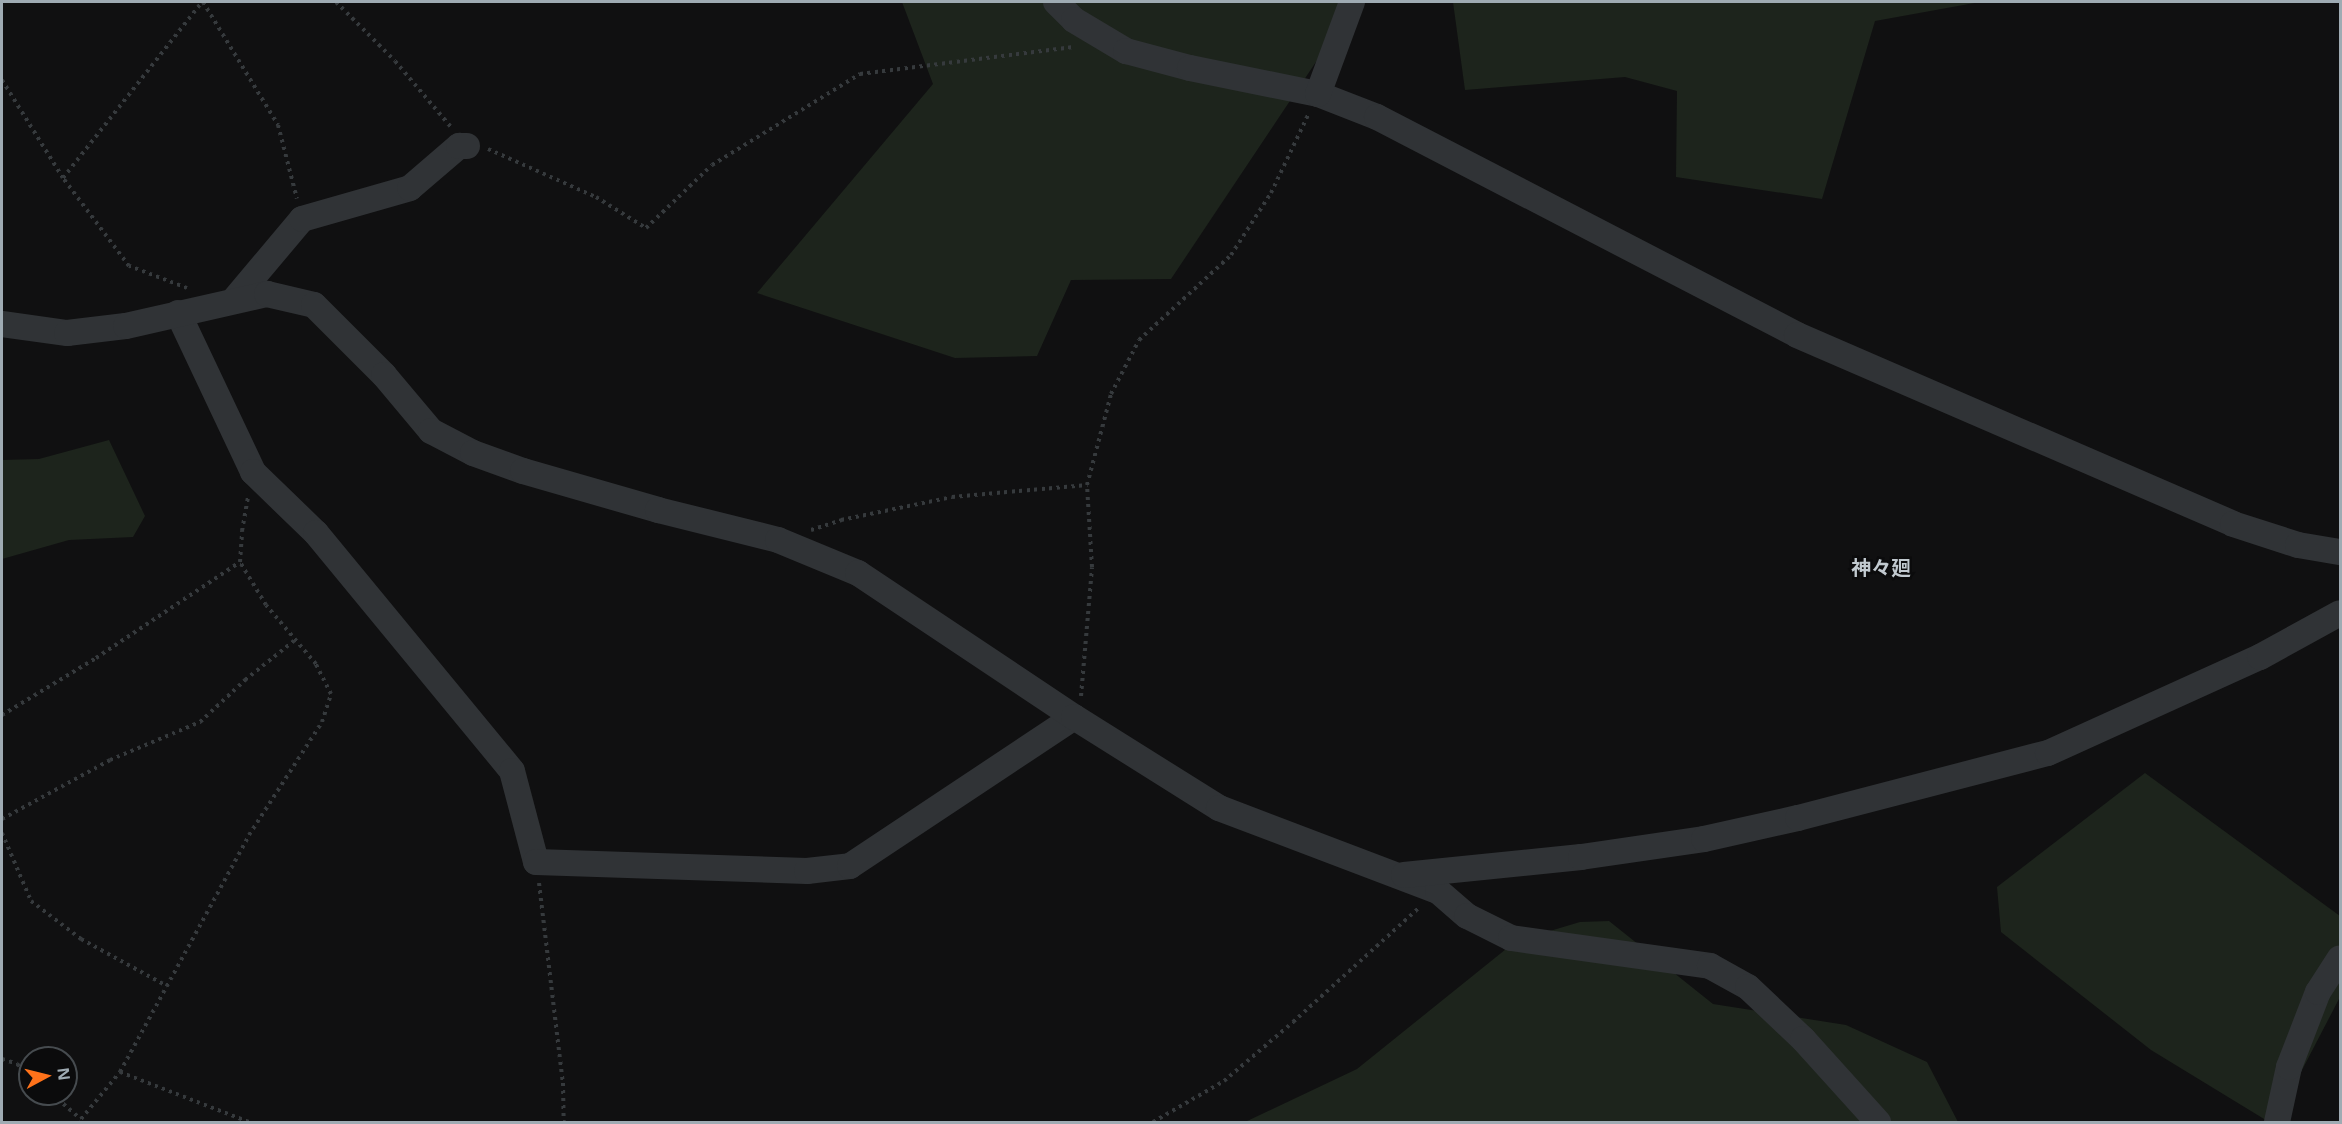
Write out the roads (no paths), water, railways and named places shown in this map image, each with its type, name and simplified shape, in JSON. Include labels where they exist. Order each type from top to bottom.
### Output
[{"type":"street","points":[[1056,2],[1074,20],[1126,51],[1190,68],[1318,94],[1377,117],[1797,335],[2233,524],[2298,545],[2340,552]]},
{"type":"street","points":[[1318,94],[1352,2]]},
{"type":"street","points":[[233,301],[302,219],[410,188],[459,146],[468,146]]},
{"type":"street","points":[[2,324],[67,333],[126,326],[267,294],[314,305],[384,375],[431,431],[472,453],[658,510],[778,540],[858,573],[1074,717],[1219,808],[1438,891],[1467,916],[1511,938],[1710,966],[1748,987],[1803,1039],[1878,1122]]},
{"type":"street","points":[[178,313],[253,472],[316,533],[512,771],[536,862],[807,872],[850,866],[1074,717]]},
{"type":"street","points":[[1397,876],[1581,857],[1704,839],[1798,818],[2048,753],[2260,657],[2340,613]]},
{"type":"street","points":[[2277,1122],[2289,1067],[2314,1002],[2340,958]]},
{"type":"district","name":"神々廻","points":[[1881,567]]}]
